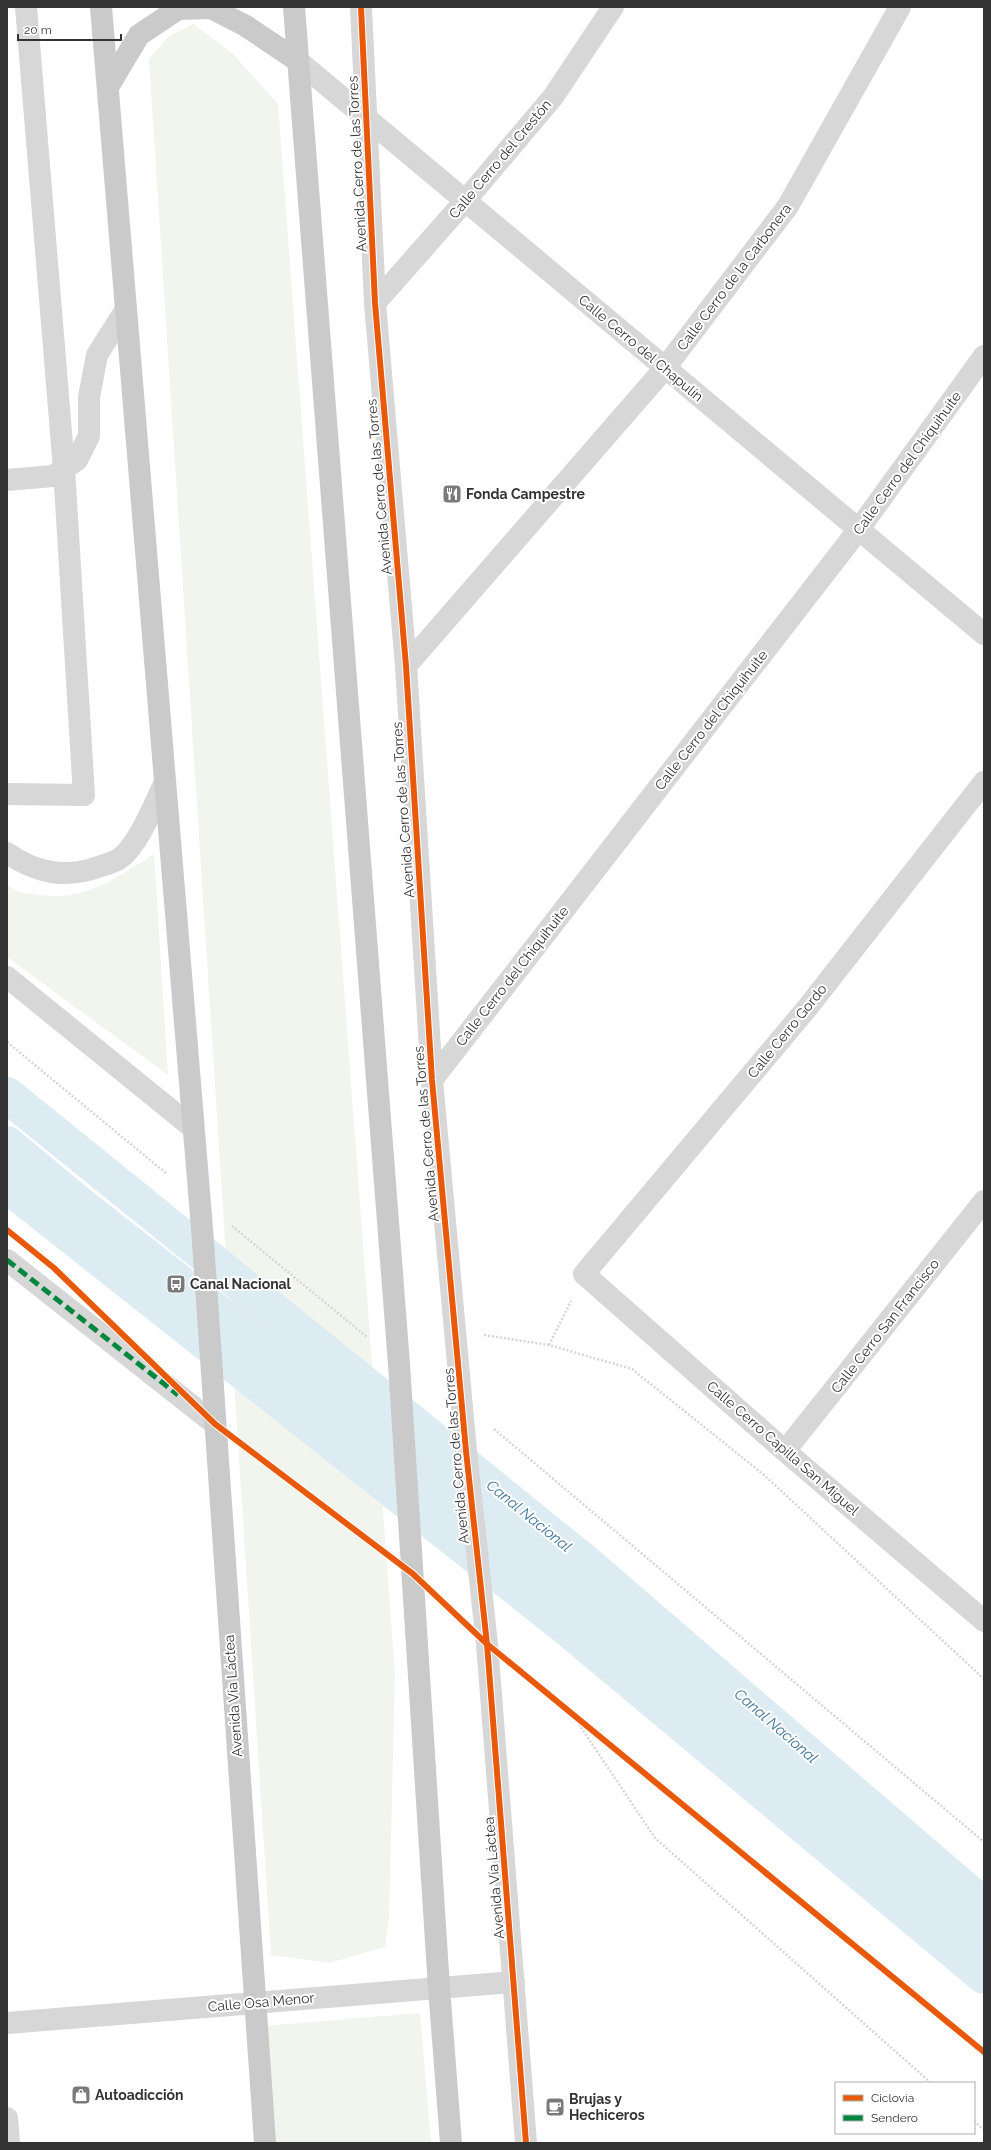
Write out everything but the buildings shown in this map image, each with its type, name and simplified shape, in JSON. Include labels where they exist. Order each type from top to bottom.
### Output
[{"type":"main road","points":[[101,7],[199,1200]]},
{"type":"main road","points":[[294,7],[400,1364],[401,1407],[439,1988],[451,2143]]},
{"type":"main road","points":[[108,87],[139,34],[178,9],[211,8],[246,26],[298,62]]},
{"type":"main road","name":"Avenida Vía Láctea","points":[[199,1200],[265,2143]]},
{"type":"street","points":[[7,794],[84,795],[64,469],[26,7]]},
{"type":"street","name":"Avenida Cerro de las Torres","points":[[361,7],[375,302],[406,666],[432,1080],[466,1451],[483,1611]]},
{"type":"street","name":"Calle Cerro del Crestón","points":[[375,302],[465,201],[553,97],[613,7]]},
{"type":"street","name":"Calle Cerro de la Carbonera","points":[[406,666],[665,368],[788,206],[900,7]]},
{"type":"street","name":"Calle Cerro del Chapulín","points":[[298,62],[984,634]]},
{"type":"street","points":[[7,480],[53,476],[77,460],[90,436],[89,398],[97,355],[126,309]]},
{"type":"street","name":"Calle Cerro del Chiquihuite","points":[[432,1080],[859,530],[984,356]]},
{"type":"street","name":"Calle Cerro Gordo","points":[[584,1274],[808,1007],[984,782]]},
{"type":"street","points":[[7,853],[26,866],[58,874],[86,871],[119,859],[138,838],[164,784]]},
{"type":"street","points":[[7,977],[193,1128]]},
{"type":"street","name":"Calle Cerro San Francisco","points":[[785,1451],[984,1201]]},
{"type":"street","points":[[7,1260],[215,1424]]},
{"type":"street","name":"Calle Cerro Capilla San Miguel","points":[[584,1274],[785,1451],[984,1620]]},
{"type":"street","name":"Avenida Vía Láctea","points":[[483,1611],[487,1644],[526,2143]]},
{"type":"street","name":"Calle Osa Menor","points":[[7,2023],[514,1982]]},
{"type":"street","points":[[7,2118],[9,2143]]},
{"type":"path","points":[[7,1042],[400,1364]]},
{"type":"path","points":[[549,1345],[584,1274]]},
{"type":"path","points":[[456,1331],[549,1345],[632,1369],[762,1474],[984,1679]]},
{"type":"path","points":[[462,1403],[984,1842]]},
{"type":"path","points":[[572,1714],[655,1838],[930,2082]]},
{"type":"path","points":[[975,2122],[984,2130]]},
{"type":"shaded area","points":[[193,24],[233,54],[278,104],[395,1673],[389,1918],[385,1947],[329,1963],[271,1955],[149,59],[168,37]]},
{"type":"shaded area","points":[[154,854],[168,1075],[7,957],[7,885],[18,891],[30,894],[55,896],[71,895],[86,891],[113,880]]},
{"type":"shaded area","points":[[420,2013],[431,2143],[273,2143],[263,2026]]},
{"type":"waterway","name":"Canal Nacional","points":[[7,1095],[582,1560],[984,1906]]},
{"type":"waterway","name":"Canal Nacional","points":[[7,1144],[79,1204],[509,1541],[984,1944]]},
{"type":"waterway","name":"Canal Nacional","points":[[7,1185],[567,1628],[984,1976]]},
{"type":"marked path","points":[[7,1260],[178,1395]]},
{"type":"cycle path","points":[[361,7],[375,303],[406,666],[432,1080],[466,1451],[487,1644],[526,2143]]},
{"type":"cycle path","points":[[7,1230],[54,1268],[215,1424],[413,1574],[487,1644],[984,2052]]},
{"type":"place","name":"Fonda Campestre","points":[[452,494]]},
{"type":"place","name":"Canal Nacional","points":[[176,1284]]},
{"type":"place","name":"Autoadicción","points":[[81,2095]]},
{"type":"place","name":"Brujas y Hechiceros","points":[[555,2107]]}]
